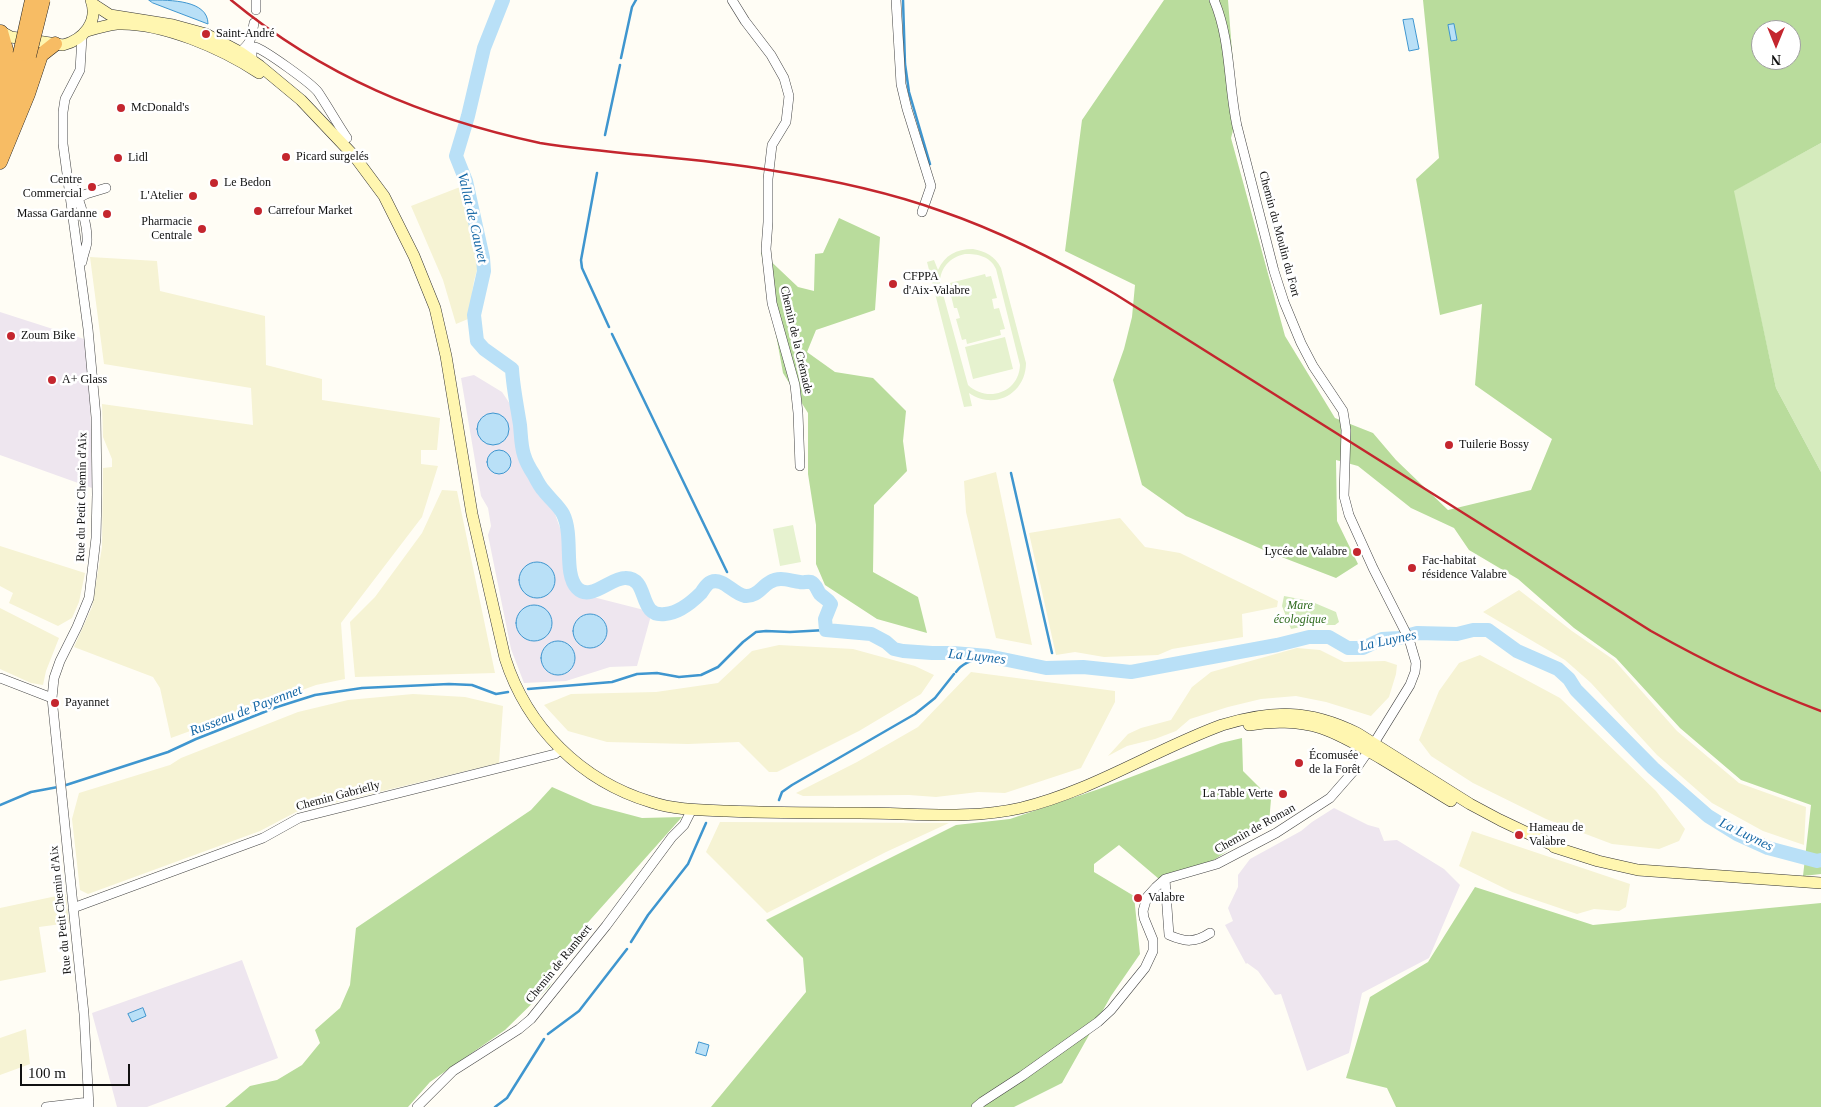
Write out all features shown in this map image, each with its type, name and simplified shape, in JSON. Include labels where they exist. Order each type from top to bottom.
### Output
[{"type":"highway","points":[[0,110],[25,55],[32,0]]},
{"type":"highway","points":[[0,136],[42,0]]},
{"type":"highway","points":[[0,83],[7,54],[1,31]]},
{"type":"highway","points":[[0,162],[28,94],[41,55],[59,44]]},
{"type":"main road","points":[[84,34],[93,14],[92,2]]},
{"type":"main road","points":[[92,2],[110,15],[173,25],[206,34],[240,52],[301,100],[355,157],[384,196],[428,289],[446,356],[472,514],[504,658],[510,675],[537,722],[560,750],[599,779],[627,794],[651,802],[692,809],[770,813],[904,815],[965,814],[999,811],[1019,808],[1059,796],[1215,728],[1247,718],[1286,713],[1325,719],[1357,733],[1464,809],[1532,840],[1598,861],[1638,870],[1821,883]]},
{"type":"main road","points":[[1,31],[11,37],[59,44],[71,43],[84,34],[121,24],[158,30],[199,41],[216,48],[257,72],[334,135]]},
{"type":"street","name":"Chemin de la Crémade","points":[[732,0],[745,21],[771,55],[784,78],[789,96],[786,122],[772,145],[768,179],[766,249],[772,304],[795,385],[800,466]]},
{"type":"street","points":[[896,0],[901,84],[930,186],[922,212]]},
{"type":"street","name":"Chemin du Moulin du Fort","points":[[1214,0],[1228,54],[1232,103],[1237,126],[1274,271],[1284,302],[1301,343],[1313,366],[1343,411],[1346,430],[1344,496],[1349,515],[1373,568],[1407,634],[1416,663],[1410,685],[1373,745]]},
{"type":"street","points":[[240,52],[251,40],[254,23]]},
{"type":"street","name":"Rue du Petit Chemin d'Aix","points":[[84,34],[77,77],[65,99],[63,144],[88,328],[96,416],[96,538],[88,598],[84,612],[60,661],[54,678],[52,698],[84,1014],[89,1105]]},
{"type":"street","points":[[59,44],[73,51],[80,64]]},
{"type":"street","points":[[252,60],[252,51],[255,47],[258,48],[316,90],[347,138]]},
{"type":"street","points":[[67,171],[82,206],[87,243],[83,253],[81,274]]},
{"type":"street","points":[[74,221],[77,199],[106,188]]},
{"type":"street","points":[[0,678],[52,698]]},
{"type":"street","name":"Chemin de Roman","points":[[976,1107],[1098,1022],[1111,1010],[1145,968],[1153,951],[1152,940],[1144,918],[1144,904],[1147,897],[1165,879],[1217,864],[1276,833],[1330,798],[1373,745]]},
{"type":"street","name":"Chemin Gabrielly","points":[[73,908],[263,838],[299,818],[555,754],[560,750]]},
{"type":"street","name":"Chemin de Rambert","points":[[417,1107],[453,1071],[519,1029],[531,1019],[606,926],[672,837],[684,825],[692,809]]},
{"type":"street","points":[[1165,879],[1169,935],[1186,940],[1199,940],[1210,932]]},
{"type":"street","points":[[46,1107],[89,1105]]},
{"type":"shaded area","points":[[460,187],[470,213],[478,266],[468,319],[456,324],[443,280],[411,206]]},
{"type":"shaded area","points":[[90,257],[157,261],[160,291],[265,316],[266,365],[322,379],[322,400],[440,418],[437,450],[421,450],[421,464],[438,466],[422,517],[341,623],[345,679],[316,685],[171,738],[160,688],[153,677],[74,647],[92,607],[102,547],[103,468],[112,467],[112,459],[103,437],[102,404],[253,425],[251,388],[104,364]]},
{"type":"shaded area","points":[[0,312],[84,339],[90,384],[92,488],[0,455]]},
{"type":"shaded area","points":[[474,375],[502,392],[512,407],[525,467],[555,514],[564,539],[574,586],[578,591],[593,597],[652,612],[637,666],[610,667],[566,681],[524,683],[511,649],[488,535],[491,526],[488,508],[481,496],[461,378]]},
{"type":"shaded area","points":[[996,472],[1032,645],[996,638],[966,512],[964,481]]},
{"type":"shaded area","points":[[442,490],[457,491],[495,673],[355,677],[350,622],[375,597],[422,533]]},
{"type":"shaded area","points":[[1120,518],[1145,547],[1180,553],[1278,601],[1277,607],[1242,614],[1243,637],[1172,649],[1158,655],[1104,657],[1075,652],[1056,655],[1029,533]]},
{"type":"shaded area","points":[[0,546],[85,573],[79,602],[72,618],[58,626],[9,603],[13,593],[0,586]]},
{"type":"shaded area","points":[[1519,590],[1572,631],[1614,660],[1677,731],[1739,783],[1806,807],[1804,845],[1763,831],[1712,803],[1657,755],[1591,683],[1565,660],[1483,612]]},
{"type":"shaded area","points":[[0,608],[59,638],[46,671],[43,685],[31,683],[0,669]]},
{"type":"shaded area","points":[[779,645],[853,649],[915,666],[934,675],[921,694],[859,731],[777,772],[769,772],[739,742],[688,744],[607,742],[568,731],[544,705],[571,694],[656,692],[718,683],[752,651]]},
{"type":"shaded area","points":[[1297,648],[1320,650],[1344,662],[1385,661],[1397,665],[1389,697],[1371,716],[1326,702],[1296,696],[1261,699],[1190,719],[1176,731],[1155,739],[1127,746],[1108,756],[1128,734],[1141,728],[1171,720],[1192,687],[1211,672]]},
{"type":"shaded area","points":[[1480,655],[1560,698],[1656,791],[1685,829],[1679,841],[1659,849],[1612,844],[1546,819],[1473,783],[1431,756],[1419,740],[1439,691],[1459,663]]},
{"type":"shaded area","points":[[971,672],[1115,691],[1115,702],[1081,768],[1005,793],[978,792],[936,797],[909,795],[803,796],[796,793],[857,762],[918,727]]},
{"type":"shaded area","points":[[413,694],[465,697],[503,706],[499,763],[296,812],[260,831],[88,894],[80,890],[72,819],[79,793],[170,765],[181,758],[298,712],[348,700]]},
{"type":"shaded area","points":[[1334,808],[1368,825],[1379,828],[1384,841],[1397,840],[1444,869],[1460,885],[1429,958],[1362,993],[1349,1053],[1307,1071],[1281,994],[1275,995],[1258,971],[1246,964],[1225,925],[1233,921],[1228,908],[1238,887],[1238,875],[1250,859],[1301,831]]},
{"type":"shaded area","points":[[720,822],[949,823],[886,852],[767,913],[706,852]]},
{"type":"shaded area","points":[[1472,831],[1630,884],[1626,907],[1619,911],[1594,909],[1577,914],[1512,892],[1459,866]]},
{"type":"shaded area","points":[[66,894],[69,923],[39,927],[46,972],[0,981],[0,908]]},
{"type":"shaded area","points":[[242,960],[278,1058],[147,1107],[117,1107],[92,1013]]},
{"type":"shaded area","points":[[26,1029],[30,1064],[0,1075],[0,1038]]},
{"type":"green space","points":[[1164,0],[1228,0],[1237,115],[1231,138],[1285,336],[1335,418],[1373,433],[1396,460],[1448,510],[1531,490],[1552,439],[1475,385],[1482,304],[1440,315],[1416,179],[1439,158],[1423,0],[1821,0],[1821,143],[1734,191],[1776,388],[1821,472],[1821,874],[1803,876],[1811,805],[1741,780],[1680,728],[1616,658],[1574,628],[1518,579],[1469,550],[1454,528],[1411,508],[1358,466],[1336,460],[1337,521],[1358,564],[1336,578],[1266,551],[1186,516],[1142,485],[1113,380],[1124,349],[1132,317],[1135,285],[1065,251],[1082,120]]},
{"type":"green space","points":[[1821,143],[1821,472],[1776,388],[1733,191]]},
{"type":"green space","points":[[839,218],[880,237],[875,310],[816,330],[807,352],[835,372],[873,378],[906,411],[903,441],[907,471],[874,505],[873,572],[918,597],[927,633],[877,619],[825,585],[816,564],[816,525],[808,474],[808,413],[783,373],[761,252],[798,287],[814,291],[815,254],[823,253]]},
{"type":"green space","points":[[967,249],[986,253],[996,260],[1001,268],[1026,363],[1025,374],[1021,383],[1007,396],[989,400],[969,393],[972,406],[964,407],[927,262],[934,260],[938,270],[944,260],[952,254]],"holes":[[[960,255],[979,255],[990,261],[996,269],[1020,365],[1014,382],[1008,388],[993,394],[984,393],[968,385],[940,283],[940,278],[947,264]]]},
{"type":"green space","points":[[985,274],[986,277],[991,276],[997,298],[992,299],[994,309],[999,308],[1005,329],[1000,330],[1001,335],[967,344],[966,339],[962,340],[956,319],[960,318],[957,308],[954,308],[949,287],[951,286],[950,283]]},
{"type":"green space","points":[[1005,337],[1013,369],[973,379],[965,347]]},
{"type":"green space","points":[[793,525],[801,562],[780,566],[773,529]]},
{"type":"green space","name":"Mare écologique","points":[[1284,596],[1310,601],[1336,612],[1339,622],[1335,625],[1310,625],[1291,629],[1282,606]]},
{"type":"green space","points":[[1242,738],[1243,771],[1271,799],[1269,823],[1211,862],[1159,879],[1119,845],[1094,864],[1094,872],[1134,896],[1140,954],[1111,996],[1062,1083],[1014,1107],[711,1107],[806,992],[803,958],[766,920],[956,825],[1010,819],[1099,789],[1221,743]]},
{"type":"green space","points":[[552,787],[593,805],[642,818],[682,817],[574,938],[549,987],[505,1030],[430,1082],[408,1107],[225,1107],[250,1086],[277,1080],[302,1065],[320,1043],[315,1030],[340,1008],[350,985],[356,928],[531,810]]},
{"type":"green space","points":[[1475,887],[1593,925],[1821,903],[1821,1107],[1396,1107],[1387,1088],[1346,1078],[1370,997],[1428,962]]},
{"type":"water","points":[[149,0],[177,1],[195,6],[202,10],[208,24],[153,3]]},
{"type":"water","points":[[1413,19],[1419,49],[1409,51],[1403,20]]},
{"type":"water","points":[[1454,24],[1457,40],[1451,41],[1448,25]]},
{"type":"water","points":[[493,413],[499,414],[504,418],[508,423],[508,435],[504,440],[499,444],[493,445],[487,444],[482,440],[478,435],[477,429],[478,423],[482,418],[487,414]]},
{"type":"water","points":[[499,450],[508,453],[511,462],[508,471],[499,474],[490,471],[487,462],[490,453]]},
{"type":"water","points":[[537,562],[544,563],[550,567],[554,573],[554,587],[550,593],[544,597],[537,598],[530,597],[524,593],[520,587],[519,580],[520,573],[524,567],[530,563]]},
{"type":"water","points":[[534,605],[541,606],[547,610],[551,616],[551,630],[547,636],[541,640],[534,641],[527,640],[521,636],[517,630],[516,623],[517,616],[521,610],[527,606]]},
{"type":"water","points":[[590,614],[597,615],[602,619],[606,624],[606,638],[602,643],[597,647],[590,648],[583,647],[578,643],[574,638],[573,631],[574,624],[578,619],[583,615]]},
{"type":"water","points":[[558,641],[565,642],[570,646],[574,651],[574,665],[570,670],[565,674],[558,675],[551,674],[546,670],[542,665],[541,658],[542,651],[546,646],[551,642]]},
{"type":"water","points":[[143,1008],[146,1016],[132,1022],[128,1014]]},
{"type":"water","points":[[699,1042],[709,1045],[706,1056],[696,1053]]},
{"type":"waterway","name":"La Luynes","points":[[503,0],[484,48],[468,116],[456,156],[466,181],[483,258],[484,271],[474,315],[477,341],[484,349],[512,369],[524,455],[540,486],[563,514],[568,533],[570,573],[577,588],[582,592],[594,591],[619,579],[633,579],[638,584],[650,610],[656,614],[665,614],[680,609],[701,593],[706,585],[715,581],[745,596],[753,595],[770,582],[778,579],[810,582],[814,584],[820,594],[831,604],[825,619],[826,630],[871,634],[894,649],[903,651],[988,656],[1046,668],[1083,667],[1131,672],[1277,645],[1309,637],[1329,637],[1348,648],[1363,648],[1382,639],[1399,638],[1417,633],[1457,634],[1473,630],[1488,630],[1517,651],[1558,669],[1569,679],[1576,690],[1653,768],[1708,816],[1737,834],[1768,848],[1817,861],[1821,860]]},
{"type":"waterway","points":[[621,58],[632,7],[636,0]]},
{"type":"waterway","points":[[903,0],[905,64],[909,92],[930,164]]},
{"type":"waterway","points":[[605,135],[620,65]]},
{"type":"waterway","points":[[597,173],[581,260],[582,268],[609,327]]},
{"type":"waterway","points":[[612,334],[727,572]]},
{"type":"waterway","points":[[1011,473],[1052,653]]},
{"type":"waterway","name":"Vallat de Cauvet","points":[[734,586],[737,593]]},
{"type":"waterway","name":"Russeau de Payennet","points":[[528,689],[612,682],[637,674],[657,673],[679,677],[701,675],[718,667],[756,632],[826,630]]},
{"type":"waterway","points":[[956,672],[966,663],[988,656]]},
{"type":"waterway","points":[[779,800],[782,792],[792,785],[915,714],[935,698],[954,674]]},
{"type":"waterway","name":"Russeau de Payennet","points":[[63,786],[168,752],[277,707],[315,695],[362,688],[449,684],[472,685],[496,694],[508,692]]},
{"type":"waterway","name":"Russeau de Payennet","points":[[0,805],[31,792],[58,787]]},
{"type":"waterway","points":[[631,942],[648,915],[688,864],[706,823]]},
{"type":"waterway","points":[[548,1034],[579,1011],[627,949]]},
{"type":"waterway","points":[[495,1107],[507,1098],[544,1039]]},
{"type":"railway","points":[[231,0],[266,27],[302,51],[339,72],[376,91],[456,121],[540,143],[740,166],[834,182],[920,204],[964,219],[1008,238],[1073,270],[1115,294],[1651,631],[1734,674],[1777,694],[1821,711]]},
{"type":"place","name":"Saint-André","points":[[206,34]]},
{"type":"place","name":"McDonald's","points":[[121,108]]},
{"type":"place","name":"Picard surgelés","points":[[286,157]]},
{"type":"place","name":"Lidl","points":[[118,158]]},
{"type":"place","name":"Le Bedon","points":[[214,183]]},
{"type":"place","name":"Centre Commercial","points":[[92,187]]},
{"type":"place","name":"L'Atelier","points":[[193,196]]},
{"type":"place","name":"Carrefour Market","points":[[258,211]]},
{"type":"place","name":"Massa Gardanne","points":[[107,214]]},
{"type":"place","name":"Pharmacie Centrale","points":[[202,229]]},
{"type":"place","name":"CFPPA d'Aix-Valabre","points":[[893,284]]},
{"type":"place","name":"Zoum Bike","points":[[11,336]]},
{"type":"place","name":"A+ Glass","points":[[52,380]]},
{"type":"place","name":"Tuilerie Bossy","points":[[1449,445]]},
{"type":"place","name":"Lycée de Valabre","points":[[1357,552]]},
{"type":"place","name":"Fac-habitat résidence Valabre","points":[[1412,568]]},
{"type":"place","name":"Payannet","points":[[55,703]]},
{"type":"place","name":"Écomusée de la Forêt","points":[[1299,763]]},
{"type":"place","name":"La Table Verte","points":[[1283,794]]},
{"type":"place","name":"Hameau de Valabre","points":[[1519,835]]},
{"type":"place","name":"Valabre","points":[[1138,898]]}]
